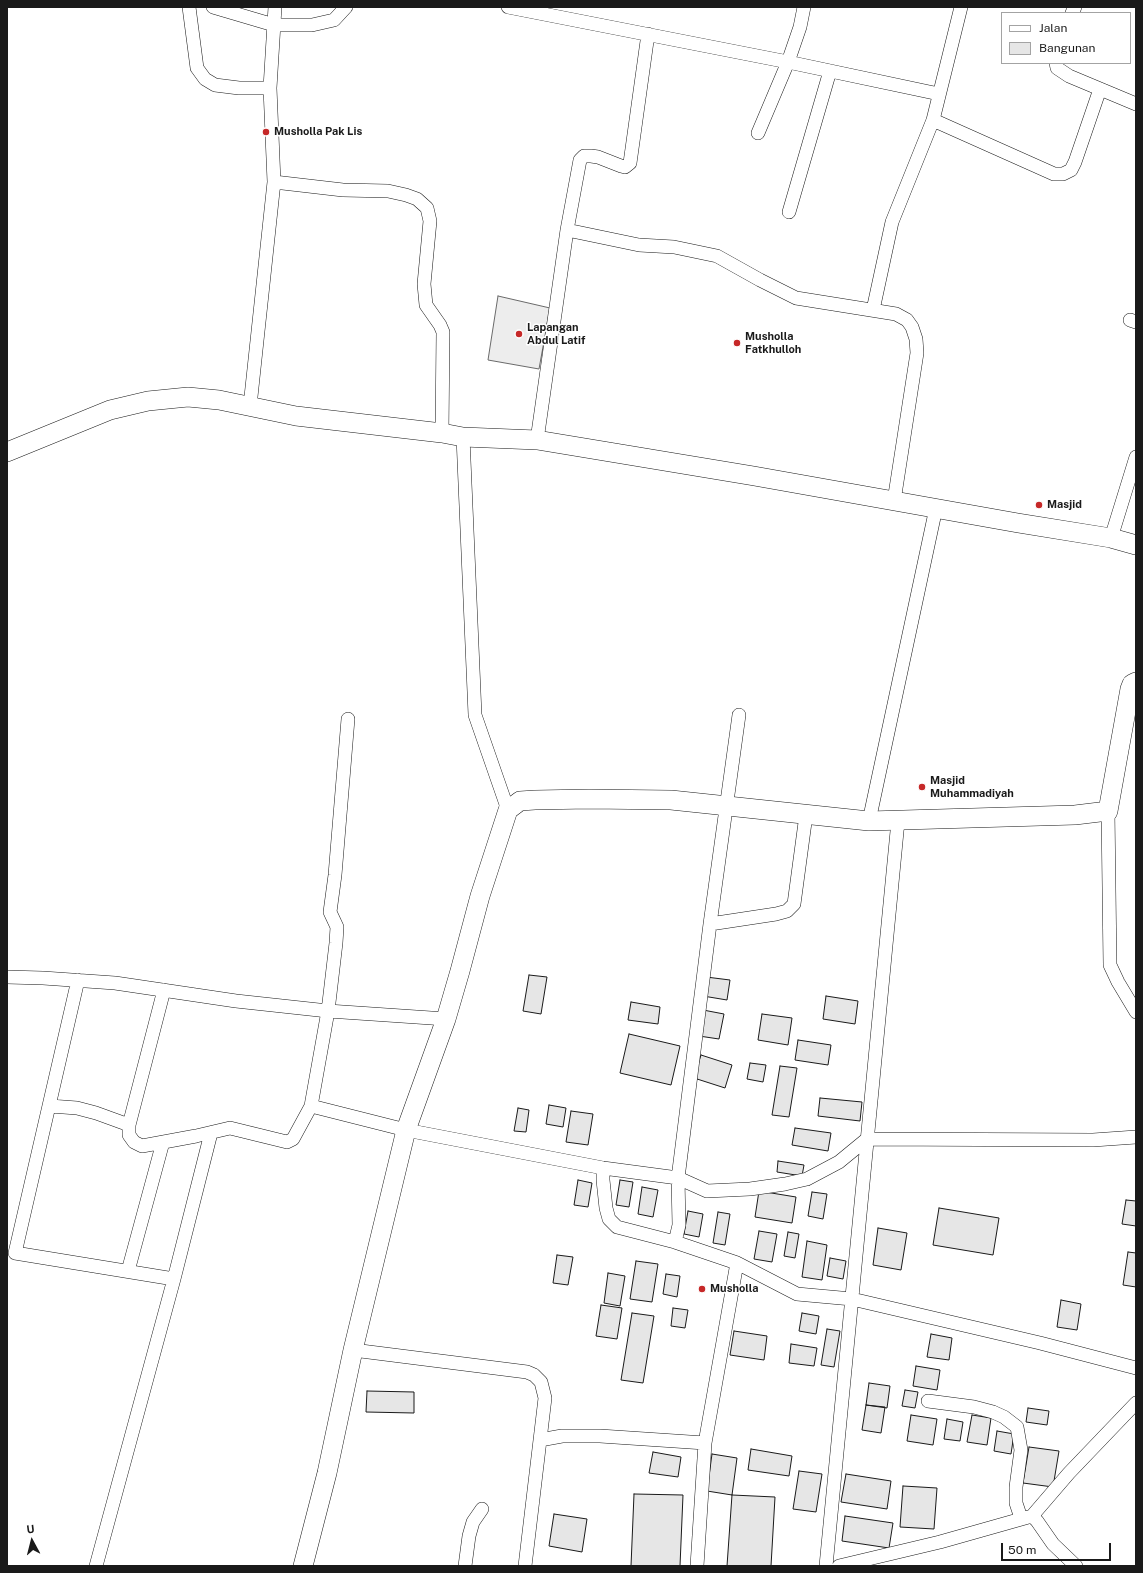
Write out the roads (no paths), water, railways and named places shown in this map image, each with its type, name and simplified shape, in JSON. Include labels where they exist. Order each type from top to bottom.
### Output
[{"type":"street","points":[[189,7],[197,68],[204,79],[215,85],[238,88],[270,88]]},
{"type":"street","points":[[213,7],[274,25],[312,25],[334,20],[346,7]]},
{"type":"street","points":[[250,406],[274,182],[270,88],[275,7]]},
{"type":"street","points":[[508,7],[788,62],[939,94]]},
{"type":"street","points":[[758,133],[788,62],[800,27],[804,7]]},
{"type":"street","points":[[873,310],[892,222],[933,120],[961,7]]},
{"type":"street","points":[[537,440],[567,230],[580,160],[584,156],[591,156],[598,157],[625,167],[630,163],[648,34]]},
{"type":"street","points":[[1056,64],[1058,68],[1069,76],[1136,104]]},
{"type":"street","points":[[789,212],[830,71]]},
{"type":"street","points":[[933,120],[1054,174],[1063,174],[1071,170],[1075,162],[1100,89]]},
{"type":"street","points":[[274,182],[343,190],[388,191],[417,199],[428,208],[430,221],[424,284],[426,305],[443,332],[442,434]]},
{"type":"street","points":[[567,230],[639,244],[674,247],[717,256],[796,298],[896,314],[908,320],[916,338],[917,353],[894,501]]},
{"type":"street","points":[[7,452],[110,410],[148,401],[188,397],[219,400],[296,416],[462,437],[537,440],[1111,538],[1136,545]]},
{"type":"street","points":[[303,1566],[327,1473],[353,1350],[406,1130],[446,1019],[480,896],[508,810],[475,715],[462,437]]},
{"type":"street","points":[[1111,538],[1136,457]]},
{"type":"street","points":[[869,822],[936,508]]},
{"type":"street","points":[[1136,682],[1132,684],[1130,689],[1108,810],[1110,965],[1118,982],[1136,1012]]},
{"type":"street","points":[[675,1242],[679,1225],[678,1178],[710,924],[739,715]]},
{"type":"street","points":[[164,990],[129,1125],[129,1135],[134,1142],[142,1146],[230,1128],[287,1142],[293,1139],[310,1106],[328,1011],[337,927],[330,912],[335,875],[348,719]]},
{"type":"street","points":[[508,810],[520,802],[589,799],[671,800],[869,822],[1075,815],[1108,810]]},
{"type":"street","points":[[710,924],[776,914],[787,911],[794,904],[806,814]]},
{"type":"street","points":[[826,1566],[898,821]]},
{"type":"street","points":[[7,977],[114,983],[236,1001],[328,1011],[446,1019]]},
{"type":"street","points":[[78,980],[50,1106],[11,1252],[128,1270],[174,1279]]},
{"type":"street","points":[[50,1106],[77,1108],[129,1125]]},
{"type":"street","points":[[310,1106],[406,1130],[603,1168],[678,1178],[707,1191],[750,1189],[808,1179],[839,1162],[867,1139],[1093,1140],[1136,1137]]},
{"type":"street","points":[[96,1566],[174,1279],[211,1133]]},
{"type":"street","points":[[128,1270],[163,1142]]},
{"type":"street","points":[[603,1168],[606,1208],[610,1219],[617,1227],[675,1242],[737,1263],[797,1294],[852,1299],[1040,1343],[1136,1368]]},
{"type":"street","points":[[697,1566],[705,1443],[737,1263]]},
{"type":"street","points":[[353,1350],[527,1372],[534,1375],[541,1382],[545,1398],[525,1566]]},
{"type":"street","points":[[928,1401],[974,1407],[993,1412],[1004,1417],[1017,1427],[1021,1450],[1016,1487],[1016,1503],[1026,1517],[1037,1521],[1053,1544],[1076,1566]]},
{"type":"street","points":[[839,1566],[933,1544],[1026,1517],[1136,1403]]},
{"type":"street","points":[[540,1440],[562,1436],[600,1436],[705,1443]]},
{"type":"street","points":[[465,1566],[469,1536],[473,1522],[482,1509]]},
{"type":"place","name":"Musholla Pak Lis","points":[[266,132]]},
{"type":"place","name":"Lapangan Abdul Latif","points":[[519,334]]},
{"type":"place","name":"Musholla Fatkhulloh","points":[[737,343]]},
{"type":"place","name":"Masjid","points":[[1039,505]]},
{"type":"place","name":"Masjid Muhammadiyah","points":[[922,787]]},
{"type":"place","name":"Musholla","points":[[702,1289]]}]
